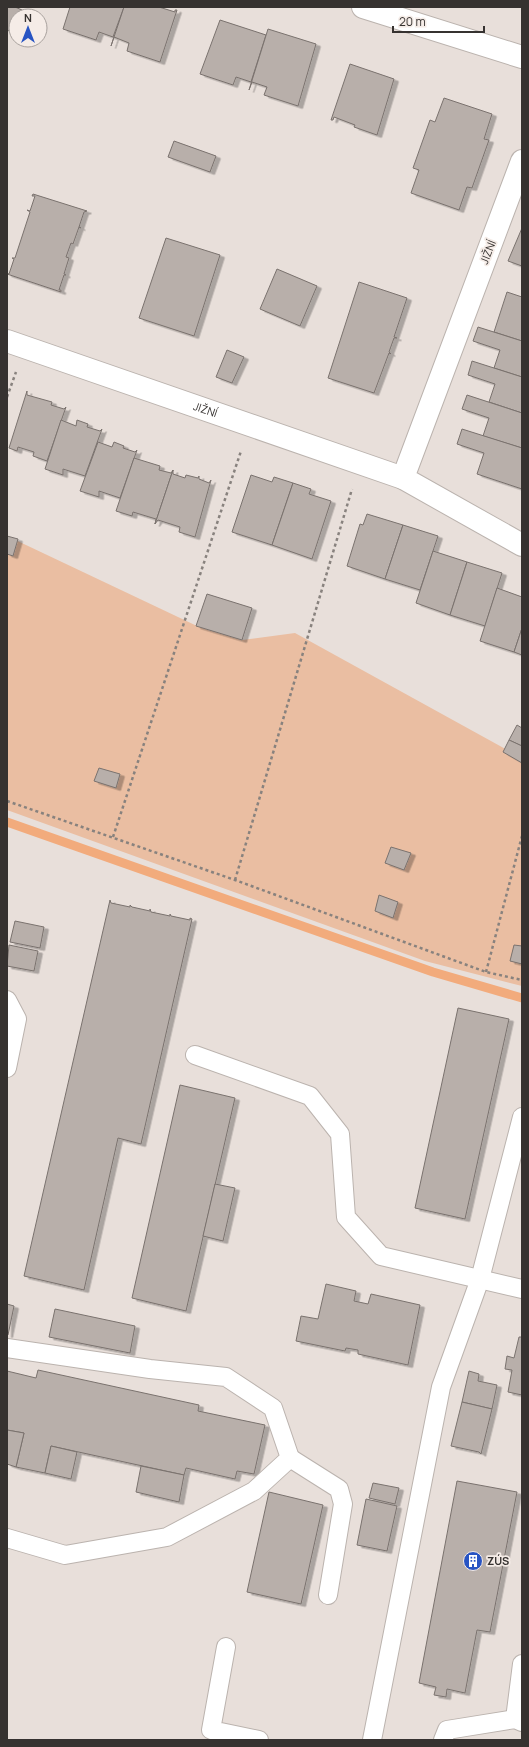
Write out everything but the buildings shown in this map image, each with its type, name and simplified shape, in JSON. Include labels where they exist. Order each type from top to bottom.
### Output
[{"type":"street","points":[[363,7],[522,57]]},
{"type":"street","name":"JIŽNÍ","points":[[403,478],[522,162]]},
{"type":"street","name":"JIŽNÍ","points":[[7,341],[403,478],[522,545]]},
{"type":"lane","points":[[7,1000],[17,1019],[7,1068]]},
{"type":"lane","points":[[194,1055],[310,1096],[340,1134],[346,1217],[381,1256],[522,1289]]},
{"type":"lane","points":[[372,1740],[441,1387],[480,1279],[522,1117]]},
{"type":"lane","points":[[7,1348],[150,1369],[226,1376],[273,1408],[290,1458],[339,1489],[343,1504],[328,1595]]},
{"type":"lane","points":[[7,1538],[65,1555],[167,1537],[254,1491],[290,1458]]},
{"type":"lane","points":[[226,1647],[211,1730],[259,1740]]},
{"type":"lane","points":[[443,1740],[448,1730],[519,1720],[522,1664]]},
{"type":"path","points":[[113,837],[250,425]]},
{"type":"path","points":[[235,880],[360,463]]},
{"type":"path","points":[[7,801],[235,880],[486,972],[522,980]]},
{"type":"path","points":[[486,972],[522,836]]},
{"type":"shaded area","points":[[7,536],[197,626],[242,640],[295,633],[522,758],[522,986],[425,961],[7,810]]},
{"type":"waterway","points":[[7,822],[433,972],[522,998]]},
{"type":"place","name":"ZÚS","points":[[473,1561]]}]
